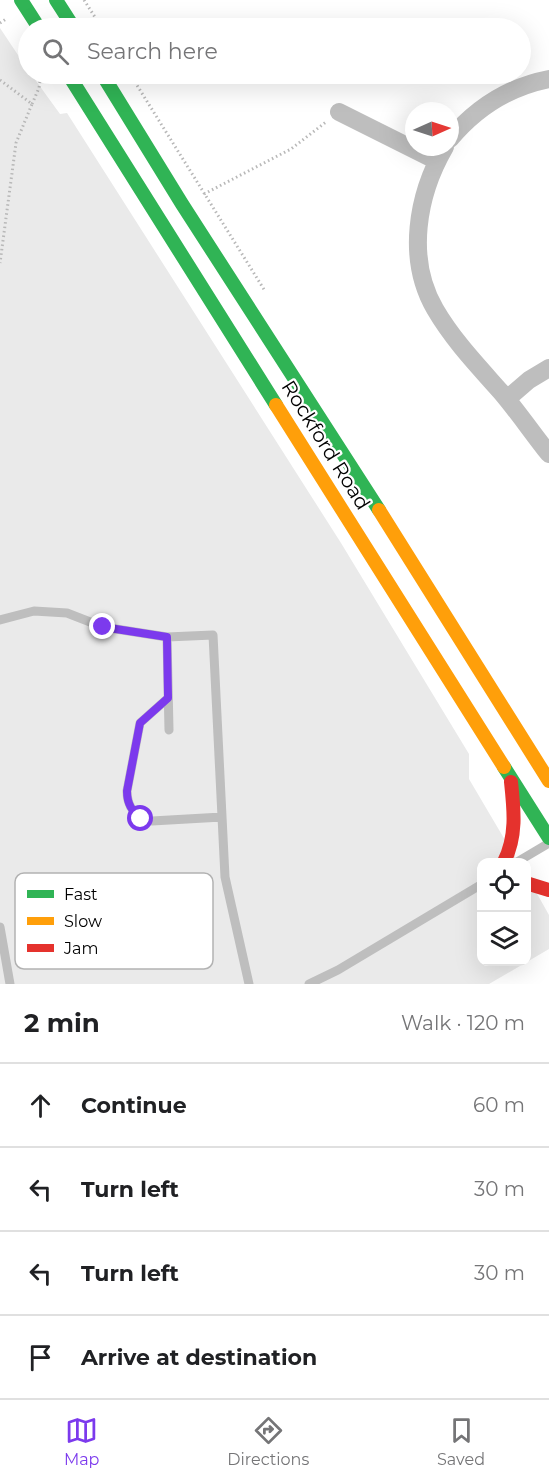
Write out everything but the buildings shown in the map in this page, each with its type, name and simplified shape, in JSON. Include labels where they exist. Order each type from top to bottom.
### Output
[{"type":"main road","points":[[21,0],[33,18]]},
{"type":"main road","points":[[56,0],[68,18]]},
{"type":"main road","points":[[65,0],[66,15]]},
{"type":"main road","name":"Rockford Road","points":[[74,84],[509,773],[549,841]]},
{"type":"main road","name":"Rockford Road","points":[[108,84],[182,204],[334,437],[549,781]]},
{"type":"main road","points":[[506,858],[513,841],[514,828],[509,773]]},
{"type":"main road","points":[[531,885],[549,890]]},
{"type":"street","points":[[459,128],[484,105],[509,91],[549,79]]},
{"type":"street","points":[[339,112],[405,139]]},
{"type":"street","points":[[440,156],[427,183],[419,214],[418,246],[423,277],[434,307],[451,334],[507,399],[549,454]]},
{"type":"street","points":[[507,399],[529,380],[549,368]]},
{"type":"lane","points":[[0,620],[34,611],[67,613],[103,627],[167,637],[213,635],[225,877],[249,984]]},
{"type":"lane","points":[[167,637],[169,730]]},
{"type":"lane","points":[[168,698],[140,723],[127,801],[133,812],[141,819],[152,821],[222,817]]},
{"type":"lane","points":[[523,858],[549,841]]},
{"type":"lane","points":[[309,984],[338,970],[477,887]]},
{"type":"lane","points":[[0,927],[10,984]]},
{"type":"path","points":[[84,0],[96,18]]},
{"type":"path","points":[[0,23],[6,19]]},
{"type":"path","points":[[0,80],[32,104]]},
{"type":"path","points":[[0,263],[16,143],[40,84]]},
{"type":"path","points":[[204,194],[291,149],[339,112]]},
{"type":"shaded area","points":[[0,28],[18,55],[18,84],[38,84],[60,114],[67,113],[341,543],[469,754],[469,779],[516,858],[477,858],[477,966],[520,966],[489,984],[0,984]]},
{"type":"shaded area","points":[[531,883],[549,915],[549,949],[531,960]]},
{"type":"traffic: fast","points":[[21,0],[33,18]]},
{"type":"traffic: fast","points":[[56,0],[68,18]]},
{"type":"traffic: fast","points":[[74,84],[276,405]]},
{"type":"traffic: fast","points":[[108,84],[182,204],[379,510]]},
{"type":"traffic: fast","points":[[504,767],[549,838]]},
{"type":"traffic: slow","points":[[276,405],[504,767]]},
{"type":"traffic: slow","points":[[379,510],[549,781]]},
{"type":"traffic: jam","points":[[506,858],[513,833],[511,782]]},
{"type":"traffic: jam","points":[[531,885],[549,890]]},
{"type":"route","points":[[103,627],[167,637],[168,698],[140,723],[127,791],[127,801],[133,812],[141,819]]}]
